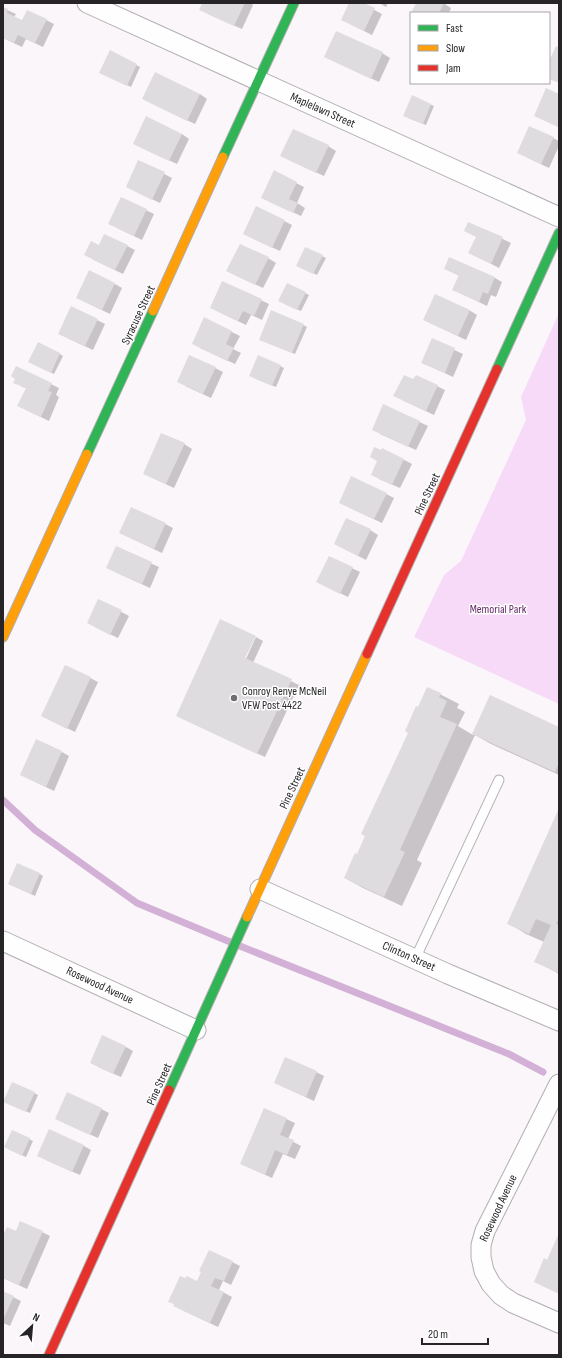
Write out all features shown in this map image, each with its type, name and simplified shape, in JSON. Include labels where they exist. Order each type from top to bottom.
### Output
[{"type":"street","name":"Maplelawn Street","points":[[87,3],[559,217]]},
{"type":"street","name":"Syracuse Street","points":[[3,637],[294,3]]},
{"type":"street","name":"Pine Street","points":[[49,1355],[559,233]]},
{"type":"street","name":"Clinton Street","points":[[260,889],[416,960],[559,1021]]},
{"type":"street","name":"Rosewood Avenue","points":[[3,941],[196,1030]]},
{"type":"street","name":"Rosewood Avenue","points":[[559,1084],[485,1232],[481,1246],[481,1257],[484,1271],[491,1284],[501,1295],[512,1303],[559,1323]]},
{"type":"lane","points":[[416,960],[499,780]]},
{"type":"green space","name":"Memorial Park","points":[[559,313],[559,704],[414,637],[444,575],[461,561],[526,420],[521,397]]},
{"type":"building","points":[[202,3],[245,3],[234,26],[199,10]]},
{"type":"building","points":[[349,3],[364,3],[375,8],[364,31],[341,20]]},
{"type":"building","points":[[416,3],[444,3],[440,12],[412,12]]},
{"type":"building","points":[[3,7],[8,9],[7,13],[22,20],[27,10],[47,19],[35,43],[18,35],[14,43],[3,38]]},
{"type":"building","points":[[336,31],[383,52],[371,79],[324,57]]},
{"type":"building","points":[[556,46],[559,48],[559,83],[550,79],[550,59]]},
{"type":"building","points":[[110,50],[137,64],[127,86],[99,73]]},
{"type":"building","points":[[155,72],[200,94],[187,121],[142,99]]},
{"type":"building","points":[[546,88],[559,94],[558,127],[534,116]]},
{"type":"building","points":[[412,95],[431,104],[423,124],[403,116]]},
{"type":"building","points":[[146,116],[182,134],[169,161],[133,144]]},
{"type":"building","points":[[529,126],[554,137],[541,164],[517,153]]},
{"type":"building","points":[[293,129],[329,145],[316,173],[280,156]]},
{"type":"building","points":[[138,160],[165,172],[152,200],[126,187]]},
{"type":"building","points":[[274,170],[297,182],[289,199],[298,203],[293,213],[261,198]]},
{"type":"building","points":[[121,197],[147,209],[134,236],[108,224]]},
{"type":"building","points":[[256,206],[285,220],[272,248],[243,234]]},
{"type":"building","points":[[468,222],[503,237],[491,264],[468,253],[476,237],[464,231]]},
{"type":"building","points":[[104,234],[128,245],[115,270],[84,255],[91,241],[99,245]]},
{"type":"building","points":[[240,244],[269,257],[255,285],[226,271]]},
{"type":"building","points":[[305,247],[323,255],[313,274],[296,266]]},
{"type":"building","points":[[449,257],[495,277],[488,294],[483,292],[479,302],[452,290],[459,275],[444,269]]},
{"type":"building","points":[[89,270],[115,283],[102,310],[76,298]]},
{"type":"building","points":[[222,281],[262,299],[254,316],[243,311],[238,321],[210,308]]},
{"type":"building","points":[[287,283],[306,292],[297,310],[278,301]]},
{"type":"building","points":[[435,294],[470,310],[458,336],[423,320]]},
{"type":"building","points":[[71,306],[98,319],[85,346],[58,334]]},
{"type":"building","points":[[271,310],[304,324],[292,353],[259,340]]},
{"type":"building","points":[[204,317],[232,331],[226,344],[234,348],[227,361],[192,344]]},
{"type":"building","points":[[432,338],[455,348],[445,373],[421,363]]},
{"type":"building","points":[[38,342],[60,353],[51,373],[28,362]]},
{"type":"building","points":[[189,355],[216,367],[203,394],[177,382]]},
{"type":"building","points":[[258,355],[281,365],[272,386],[249,376]]},
{"type":"building","points":[[16,366],[52,383],[48,391],[52,392],[41,417],[17,406],[26,388],[13,383],[15,379],[11,376]]},
{"type":"building","points":[[404,375],[413,379],[416,375],[438,385],[426,411],[393,396]]},
{"type":"building","points":[[383,404],[420,421],[408,447],[372,430]]},
{"type":"building","points":[[161,433],[185,443],[166,484],[143,474]]},
{"type":"building","points":[[374,447],[381,450],[382,448],[404,459],[392,485],[371,475],[377,461],[370,457]]},
{"type":"building","points":[[351,476],[387,493],[374,519],[339,503]]},
{"type":"building","points":[[131,507],[166,523],[154,549],[119,533]]},
{"type":"building","points":[[346,518],[371,529],[358,556],[334,544]]},
{"type":"building","points":[[116,546],[152,562],[142,584],[106,568]]},
{"type":"building","points":[[329,556],[353,567],[340,594],[316,582]]},
{"type":"building","points":[[98,599],[122,610],[110,635],[87,623]]},
{"type":"building","name":"Conroy Renye McNeil VFW Post 4422","points":[[220,619],[256,636],[245,658],[292,679],[257,754],[176,716]]},
{"type":"building","points":[[65,665],[91,677],[67,729],[41,716]]},
{"type":"building","points":[[427,687],[441,693],[439,697],[447,701],[440,717],[457,724],[400,850],[405,852],[384,897],[344,878],[355,853],[357,854],[365,836],[361,834],[408,733],[405,731],[416,706],[418,707]]},
{"type":"building","points":[[490,695],[559,727],[559,763],[555,772],[472,734]]},
{"type":"building","points":[[36,739],[62,751],[46,787],[20,775]]},
{"type":"building","points":[[559,808],[559,918],[556,924],[559,925],[559,973],[534,962],[551,925],[536,919],[529,934],[507,924]]},
{"type":"building","points":[[17,863],[40,873],[31,894],[8,884]]},
{"type":"building","points":[[102,1035],[126,1046],[113,1074],[90,1063]]},
{"type":"building","points":[[285,1057],[317,1071],[306,1097],[274,1083]]},
{"type":"building","points":[[12,1082],[35,1092],[26,1112],[3,1102]]},
{"type":"building","points":[[67,1092],[102,1108],[90,1135],[55,1119]]},
{"type":"building","points":[[264,1108],[287,1118],[280,1135],[294,1140],[287,1155],[275,1150],[265,1175],[240,1164]]},
{"type":"building","points":[[49,1129],[84,1145],[72,1172],[37,1156]]},
{"type":"building","points":[[12,1130],[30,1138],[22,1156],[4,1147]]},
{"type":"building","points":[[20,1221],[43,1231],[19,1285],[3,1278],[3,1235],[7,1227],[16,1231]]},
{"type":"building","points":[[559,1233],[559,1294],[534,1282],[544,1258],[547,1260]]},
{"type":"building","points":[[209,1250],[233,1261],[224,1281],[215,1278],[211,1286],[224,1292],[210,1323],[173,1306],[174,1304],[168,1302],[180,1276],[185,1278],[187,1276],[197,1281],[201,1272],[199,1271]]},
{"type":"building","points":[[3,1291],[14,1296],[3,1320]]},
{"type":"waterway","points":[[3,800],[35,830],[137,903],[509,1054],[543,1072]]},
{"type":"traffic: fast","points":[[223,157],[294,3]]},
{"type":"traffic: fast","points":[[497,369],[559,233]]},
{"type":"traffic: fast","points":[[87,454],[153,311]]},
{"type":"traffic: fast","points":[[169,1090],[247,917]]},
{"type":"traffic: slow","points":[[153,311],[223,157]]},
{"type":"traffic: slow","points":[[3,637],[87,454]]},
{"type":"traffic: slow","points":[[247,917],[367,654]]},
{"type":"traffic: jam","points":[[367,654],[497,369]]},
{"type":"traffic: jam","points":[[49,1355],[169,1090]]},
{"type":"place","name":"Conroy Renye McNeil VFW Post 4422","points":[[234,698]]}]
